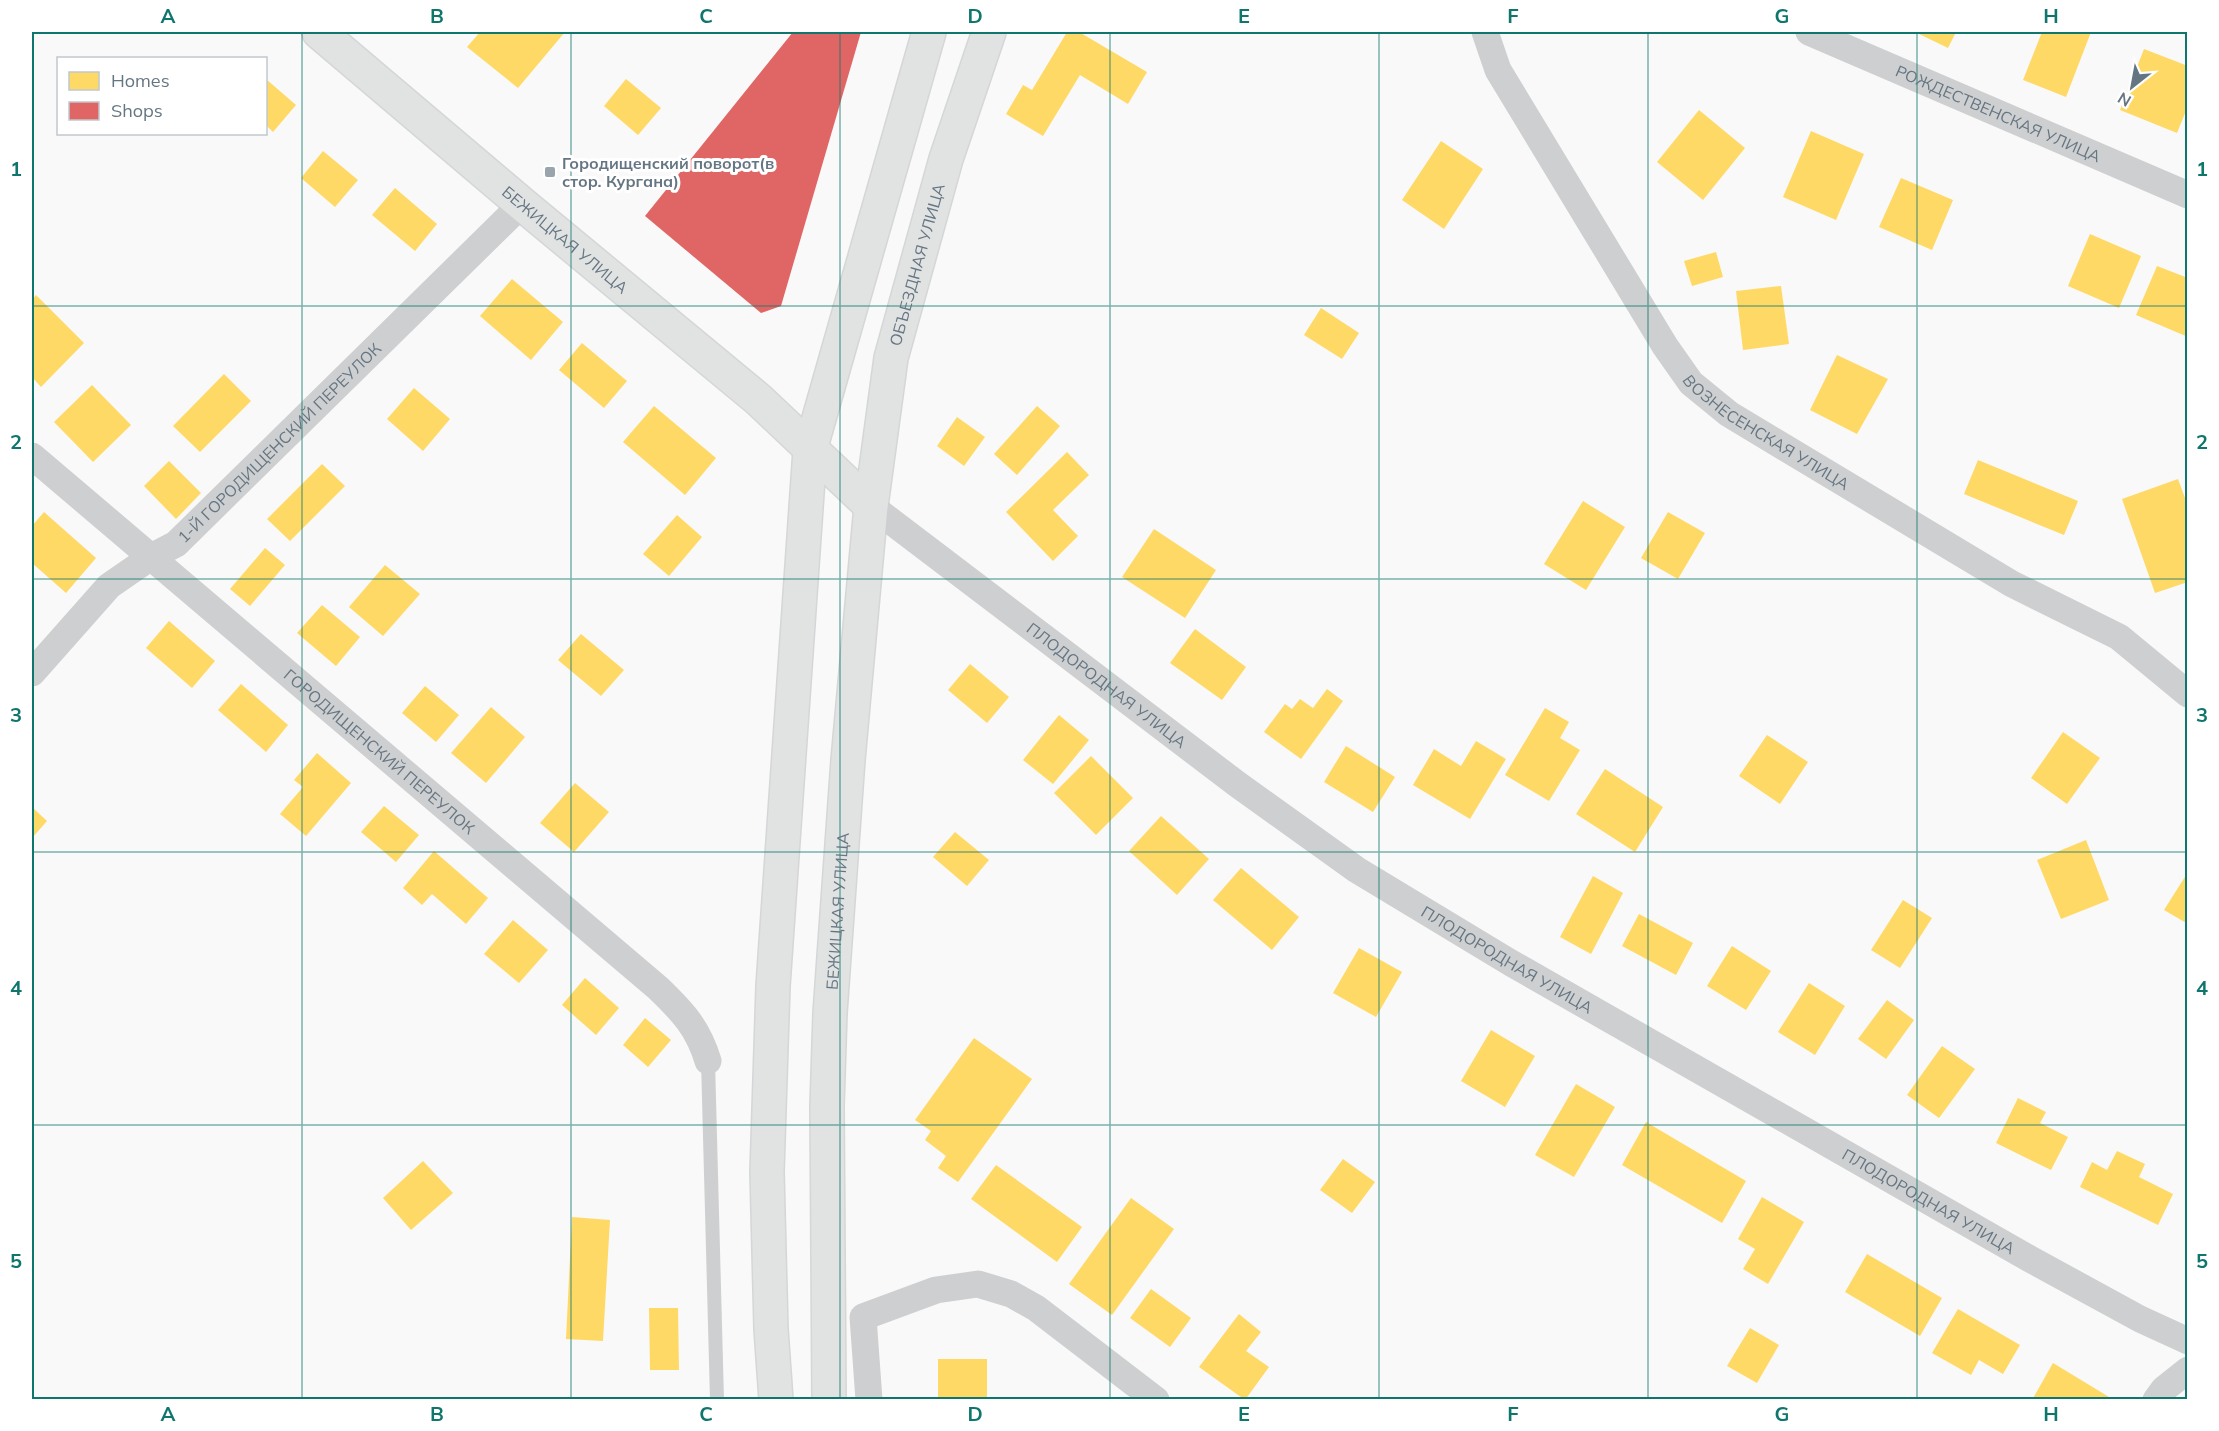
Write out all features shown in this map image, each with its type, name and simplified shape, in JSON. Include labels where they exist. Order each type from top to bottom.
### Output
[{"type":"main road","name":"БЕЖИЦКАЯ УЛИЦА","points":[[319,32],[759,400],[870,506],[848,760],[830,1013],[827,1106],[829,1400]]},
{"type":"main road","points":[[776,1400],[771,1329],[767,1172],[773,986],[810,450],[929,32]]},
{"type":"main road","name":"ОБЪЕЗДНАЯ УЛИЦА","points":[[870,506],[891,358],[946,159],[989,32]]},
{"type":"street","name":"ВОЗНЕСЕНСКАЯ УЛИЦА","points":[[1485,32],[1498,70],[1659,336],[1691,383],[1729,414],[2012,584],[2119,637],[2187,694]]},
{"type":"street","name":"РОЖДЕСТВЕНСКАЯ УЛИЦА","points":[[1809,32],[2187,195]]},
{"type":"street","name":"1-Й ГОРОДИЩЕНСКИЙ ПЕРЕУЛОК","points":[[32,673],[109,586],[151,557],[176,544],[188,533],[522,204]]},
{"type":"street","name":"ГОРОДИЩЕНСКИЙ ПЕРЕУЛОК","points":[[32,456],[658,988],[685,1014],[702,1040],[708,1061]]},
{"type":"street","name":"ПЛОДОРОДНАЯ УЛИЦА","points":[[870,506],[1227,777],[1357,870],[1511,963],[2020,1253],[2140,1319],[2187,1341]]},
{"type":"street","points":[[870,1400],[863,1317],[936,1290],[978,1284],[1011,1294],[1036,1308],[1156,1400]]},
{"type":"street","points":[[2156,1400],[2164,1389],[2187,1370]]},
{"type":"lane","points":[[708,1061],[717,1400]]},
{"type":"building: Homes","points":[[480,32],[565,32],[518,88],[467,47]]},
{"type":"building: Homes","points":[[1067,32],[1079,32],[1147,72],[1128,104],[1080,75],[1043,136],[1006,114],[1023,85],[1032,90]]},
{"type":"building: Homes","points":[[1915,32],[1956,32],[1948,48]]},
{"type":"building: Homes","points":[[2042,32],[2091,32],[2066,97],[2023,80]]},
{"type":"building: Homes","points":[[2144,49],[2188,66],[2188,106],[2177,133],[2120,110]]},
{"type":"building: Homes","points":[[626,79],[661,108],[638,135],[604,106]]},
{"type":"building: Homes","points":[[267,80],[296,105],[273,132],[267,126]]},
{"type":"building: Homes","points":[[1699,110],[1745,148],[1703,200],[1657,162]]},
{"type":"building: Homes","points":[[1811,131],[1864,154],[1836,220],[1783,197]]},
{"type":"building: Homes","points":[[1441,141],[1483,169],[1444,229],[1402,200]]},
{"type":"building: Homes","points":[[323,151],[358,180],[335,207],[301,178]]},
{"type":"building: Homes","points":[[1901,178],[1953,200],[1932,250],[1879,227]]},
{"type":"building: Homes","points":[[395,188],[437,224],[415,251],[372,215]]},
{"type":"building: Homes","points":[[2090,234],[2141,256],[2119,308],[2068,286]]},
{"type":"building: Homes","points":[[1716,252],[1723,277],[1692,286],[1684,261]]},
{"type":"building: Homes","points":[[2157,266],[2188,278],[2188,337],[2136,315]]},
{"type":"building: Homes","points":[[512,279],[563,322],[531,360],[480,316]]},
{"type":"building: Homes","points":[[1781,286],[1789,344],[1743,350],[1736,291]]},
{"type":"building: Homes","points":[[36,295],[84,343],[41,387],[32,377],[32,300]]},
{"type":"building: Homes","points":[[1321,308],[1359,333],[1342,359],[1304,335]]},
{"type":"building: Homes","points":[[582,343],[627,381],[604,408],[559,370]]},
{"type":"building: Homes","points":[[1837,355],[1888,379],[1857,434],[1810,410]]},
{"type":"building: Homes","points":[[224,374],[251,401],[200,452],[173,426]]},
{"type":"building: Homes","points":[[92,385],[131,425],[93,462],[54,422]]},
{"type":"building: Homes","points":[[414,388],[450,419],[423,451],[387,419]]},
{"type":"building: Homes","points":[[654,406],[716,458],[685,495],[623,442]]},
{"type":"building: Homes","points":[[1037,406],[1060,426],[1017,475],[994,454]]},
{"type":"building: Homes","points":[[957,417],[985,437],[964,466],[937,446]]},
{"type":"building: Homes","points":[[1067,452],[1089,475],[1053,510],[1078,536],[1053,561],[1006,512]]},
{"type":"building: Homes","points":[[1978,460],[2078,501],[2064,535],[1964,494]]},
{"type":"building: Homes","points":[[169,461],[201,493],[176,519],[144,486]]},
{"type":"building: Homes","points":[[322,464],[345,486],[290,541],[267,519]]},
{"type":"building: Homes","points":[[2178,479],[2188,506],[2188,582],[2155,593],[2122,499]]},
{"type":"building: Homes","points":[[1583,501],[1625,527],[1586,590],[1544,564]]},
{"type":"building: Homes","points":[[44,512],[96,558],[66,593],[32,563],[32,526]]},
{"type":"building: Homes","points":[[1668,512],[1705,533],[1678,579],[1641,558]]},
{"type":"building: Homes","points":[[677,515],[702,537],[669,576],[643,554]]},
{"type":"building: Homes","points":[[1154,529],[1216,570],[1185,618],[1122,577]]},
{"type":"building: Homes","points":[[265,548],[285,565],[250,606],[230,589]]},
{"type":"building: Homes","points":[[385,565],[420,594],[383,636],[349,607]]},
{"type":"building: Homes","points":[[322,605],[360,637],[336,666],[297,633]]},
{"type":"building: Homes","points":[[169,621],[215,661],[192,688],[146,648]]},
{"type":"building: Homes","points":[[1195,629],[1246,667],[1222,700],[1170,663]]},
{"type":"building: Homes","points":[[581,634],[624,670],[601,696],[558,660]]},
{"type":"building: Homes","points":[[970,664],[1009,697],[987,723],[948,690]]},
{"type":"building: Homes","points":[[241,684],[288,725],[266,752],[218,710]]},
{"type":"building: Homes","points":[[425,686],[459,715],[436,742],[402,713]]},
{"type":"building: Homes","points":[[1327,689],[1343,701],[1301,759],[1264,732],[1285,704],[1292,709],[1300,699],[1313,708]]},
{"type":"building: Homes","points":[[491,707],[525,737],[486,783],[451,753]]},
{"type":"building: Homes","points":[[1545,708],[1569,722],[1560,738],[1580,750],[1549,801],[1505,775]]},
{"type":"building: Homes","points":[[1059,715],[1089,740],[1053,784],[1023,760]]},
{"type":"building: Homes","points":[[2063,732],[2100,758],[2067,804],[2031,778]]},
{"type":"building: Homes","points":[[1767,735],[1808,762],[1780,804],[1739,776]]},
{"type":"building: Homes","points":[[1476,741],[1506,759],[1470,819],[1413,785],[1434,749],[1461,766]]},
{"type":"building: Homes","points":[[1346,746],[1395,777],[1373,812],[1324,782]]},
{"type":"building: Homes","points":[[317,753],[351,783],[306,836],[280,814],[303,787],[294,780]]},
{"type":"building: Homes","points":[[1091,756],[1133,798],[1096,835],[1054,793]]},
{"type":"building: Homes","points":[[1605,769],[1663,807],[1635,852],[1576,814]]},
{"type":"building: Homes","points":[[575,783],[609,812],[574,852],[540,823]]},
{"type":"building: Homes","points":[[384,806],[419,835],[396,862],[361,832]]},
{"type":"building: Homes","points":[[32,807],[47,821],[32,838]]},
{"type":"building: Homes","points":[[1161,816],[1209,859],[1177,895],[1129,851]]},
{"type":"building: Homes","points":[[955,832],[989,860],[967,886],[933,857]]},
{"type":"building: Homes","points":[[2086,840],[2109,900],[2061,919],[2037,860]]},
{"type":"building: Homes","points":[[434,851],[488,898],[466,924],[432,894],[422,905],[403,888]]},
{"type":"building: Homes","points":[[1241,868],[1299,917],[1272,950],[1213,900]]},
{"type":"building: Homes","points":[[2188,872],[2188,924],[2164,910]]},
{"type":"building: Homes","points":[[1593,876],[1623,893],[1591,954],[1560,937]]},
{"type":"building: Homes","points":[[1903,900],[1932,918],[1900,968],[1871,950]]},
{"type":"building: Homes","points":[[1639,914],[1693,943],[1676,975],[1622,946]]},
{"type":"building: Homes","points":[[513,920],[548,950],[519,983],[484,954]]},
{"type":"building: Homes","points":[[1732,946],[1771,971],[1746,1010],[1707,986]]},
{"type":"building: Homes","points":[[1359,948],[1402,972],[1376,1017],[1333,993]]},
{"type":"building: Homes","points":[[585,978],[619,1008],[596,1035],[562,1005]]},
{"type":"building: Homes","points":[[1809,983],[1845,1006],[1815,1055],[1778,1032]]},
{"type":"building: Homes","points":[[1887,1000],[1914,1020],[1886,1059],[1858,1039]]},
{"type":"building: Homes","points":[[645,1018],[671,1040],[648,1067],[623,1045]]},
{"type":"building: Homes","points":[[1491,1030],[1535,1056],[1505,1107],[1461,1081]]},
{"type":"building: Homes","points":[[974,1038],[1032,1079],[958,1182],[938,1168],[946,1156],[925,1140],[931,1131],[915,1120]]},
{"type":"building: Homes","points":[[1942,1046],[1975,1069],[1939,1118],[1907,1095]]},
{"type":"building: Homes","points":[[1576,1084],[1615,1107],[1574,1177],[1535,1155]]},
{"type":"building: Homes","points":[[2018,1098],[2046,1112],[2040,1123],[2068,1137],[2051,1170],[1996,1143]]},
{"type":"building: Homes","points":[[1646,1122],[1746,1181],[1722,1223],[1622,1165]]},
{"type":"building: Homes","points":[[2117,1151],[2145,1164],[2139,1177],[2173,1194],[2158,1225],[2080,1187],[2092,1162],[2107,1170]]},
{"type":"building: Homes","points":[[1343,1159],[1375,1182],[1352,1213],[1320,1190]]},
{"type":"building: Homes","points":[[423,1161],[453,1193],[411,1230],[383,1198]]},
{"type":"building: Homes","points":[[996,1165],[1082,1227],[1057,1262],[971,1199]]},
{"type":"building: Homes","points":[[1762,1197],[1804,1222],[1768,1284],[1743,1269],[1755,1249],[1738,1239]]},
{"type":"building: Homes","points":[[1131,1198],[1174,1229],[1112,1315],[1069,1284]]},
{"type":"building: Homes","points":[[572,1217],[610,1220],[603,1341],[566,1339]]},
{"type":"building: Homes","points":[[1867,1254],[1942,1298],[1920,1336],[1845,1292]]},
{"type":"building: Homes","points":[[1151,1289],[1191,1318],[1170,1347],[1130,1318]]},
{"type":"building: Homes","points":[[649,1308],[678,1308],[679,1370],[650,1370]]},
{"type":"building: Homes","points":[[1958,1309],[2020,1345],[2003,1374],[1979,1360],[1971,1375],[1932,1353]]},
{"type":"building: Homes","points":[[1239,1314],[1261,1332],[1246,1351],[1269,1367],[1245,1400],[1199,1367]]},
{"type":"building: Homes","points":[[1750,1328],[1779,1345],[1757,1383],[1727,1366]]},
{"type":"building: Homes","points":[[938,1359],[987,1359],[987,1400],[938,1400]]},
{"type":"building: Homes","points":[[2053,1363],[2114,1400],[2032,1400]]},
{"type":"building: Shops","points":[[793,32],[861,32],[781,306],[761,313],[645,216]]},
{"type":"place","name":"Городищенский поворот(в стор. Кургана)","points":[[550,172]]}]
